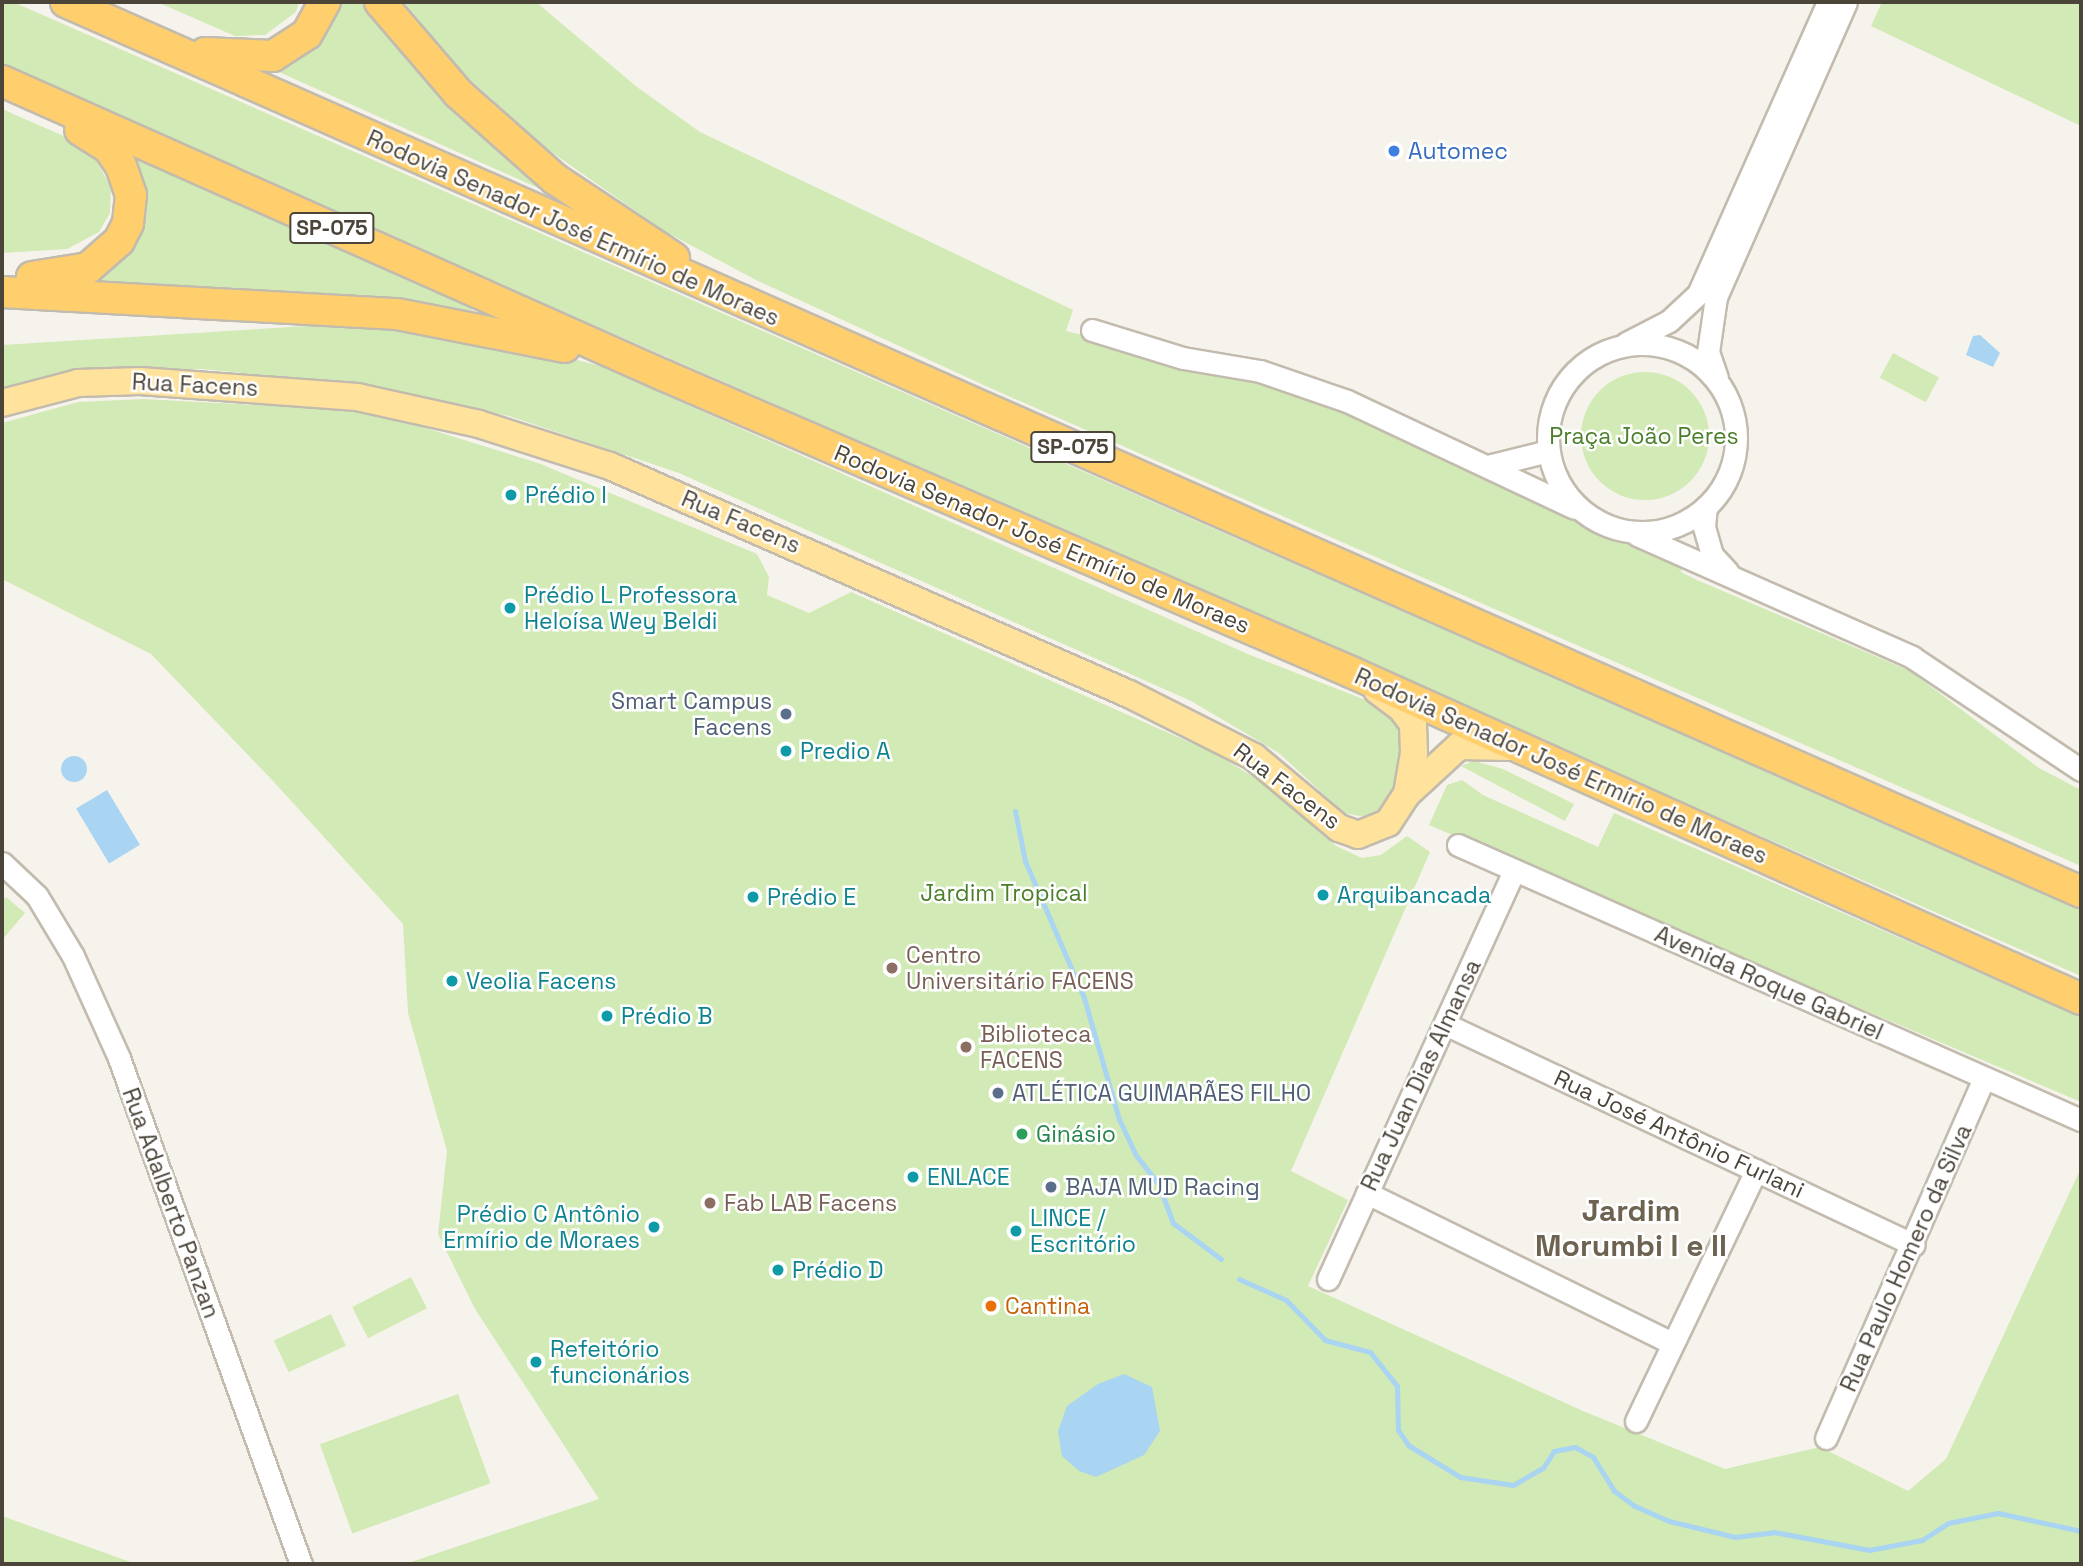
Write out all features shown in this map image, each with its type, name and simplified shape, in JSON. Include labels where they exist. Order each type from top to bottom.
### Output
[{"type":"highway","name":"Rodovia Senador José Ermírio de Moraes","points":[[66,2],[741,304],[2081,892]]},
{"type":"highway","points":[[111,22],[209,54],[260,58],[297,43],[325,2]]},
{"type":"highway","points":[[380,2],[458,93],[555,179],[741,304]]},
{"type":"highway","name":"Rodovia Senador José Ermírio de Moraes","points":[[2,82],[663,375],[1352,672],[2081,999]]},
{"type":"highway","points":[[2,82],[109,148],[121,166],[131,195],[128,223],[104,258],[67,275],[2,277]]},
{"type":"highway","points":[[2,292],[397,314],[543,340],[663,375]]},
{"type":"main road","name":"Rua Facens","points":[[2,403],[78,383],[153,382],[357,397],[479,424],[610,466],[1129,694],[1254,757],[1339,828],[1358,835],[1373,833],[1388,823],[1408,794],[1459,746],[1497,745],[1534,754]]},
{"type":"main road","name":"Rua Facens","points":[[1352,672],[1401,708],[1413,724],[1415,753],[1408,794]]},
{"type":"street","points":[[1729,573],[1712,555],[1704,527],[1706,508],[1733,463],[1732,411],[1708,352],[1716,297],[1828,2]]},
{"type":"street","points":[[1586,514],[1562,486],[1548,451],[1548,424],[1556,398],[1572,375],[1592,358],[1669,321],[1698,294],[1801,79],[1846,2]]},
{"type":"street","points":[[1092,330],[1183,358],[1260,371],[1348,401],[1586,514],[1729,573],[1912,657],[2081,770]]},
{"type":"street","points":[[1617,347],[1647,344],[1675,350],[1700,365],[1720,387]]},
{"type":"street","points":[[1488,466],[1548,451]]},
{"type":"street","points":[[1629,532],[1657,532],[1683,523],[1706,508]]},
{"type":"street","name":"Avenida Roque Gabriel","points":[[1458,845],[2081,1120]]},
{"type":"street","name":"Rua Adalberto Panzan","points":[[2,863],[37,896],[74,956],[119,1058],[301,1564]]},
{"type":"street","name":"Rua Juan Dias Almansa","points":[[1328,1279],[1514,870]]},
{"type":"street","name":"Rua José Antônio Furlani","points":[[1445,1024],[1914,1245]]},
{"type":"street","name":"Rua Paulo Homero da Silva","points":[[1826,1438],[1914,1245],[1984,1077]]},
{"type":"street","points":[[1636,1421],[1756,1170]]},
{"type":"street","points":[[1367,1193],[1672,1343]]},
{"type":"green space","points":[[2,2],[13,2],[2081,909],[2081,976],[2,66]]},
{"type":"green space","points":[[157,2],[299,2],[296,12],[265,35],[235,36]]},
{"type":"green space","points":[[336,2],[373,2],[587,210],[261,64]]},
{"type":"green space","points":[[404,2],[536,2],[637,87],[700,132],[1073,310],[1066,331],[1258,377],[1349,408],[1683,562],[1681,572],[1697,580],[1910,671],[2039,768],[2081,790],[2081,866],[988,387],[756,280],[666,232],[547,149],[462,72]]},
{"type":"green space","points":[[1882,2],[2081,2],[2081,126],[1871,26]]},
{"type":"green space","points":[[2,109],[66,137],[93,155],[111,187],[110,213],[99,232],[67,249],[2,253]]},
{"type":"green space","points":[[137,160],[472,309],[471,313],[68,292],[104,271]]},
{"type":"green space","points":[[387,321],[515,344],[600,366],[1250,655],[1381,706],[1401,729],[1403,753],[1396,789],[1385,809],[1365,817],[1344,813],[1279,753],[1191,701],[679,473],[509,416],[324,381],[202,369],[74,376],[2,395],[2,345]]},
{"type":"green space","points":[[1893,353],[1939,377],[1926,402],[1880,378]]},
{"type":"green space","name":"Praça João Peres","points":[[1645,372],[1669,377],[1690,391],[1704,412],[1709,436],[1704,460],[1690,481],[1669,495],[1645,500],[1621,495],[1600,481],[1586,460],[1581,436],[1586,412],[1600,391],[1621,377]]},
{"type":"green space","name":"Centro Universitário FACENS","points":[[143,399],[371,411],[538,463],[757,554],[769,577],[767,595],[809,613],[851,592],[1216,754],[1270,787],[1336,846],[1362,858],[1381,855],[1407,836],[1430,852],[1291,1171],[1348,1200],[1308,1286],[1583,1411],[1725,1469],[1820,1447],[1908,1491],[1946,1459],[2081,1168],[2081,1564],[405,1564],[599,1499],[475,1309],[438,1234],[447,1151],[408,1013],[403,924],[274,782],[151,654],[2,579],[2,423],[78,402]]},
{"type":"green space","points":[[1474,761],[1503,769],[1574,804],[1565,821],[1461,766]]},
{"type":"green space","points":[[1462,780],[1483,795],[1598,847],[1614,813],[2081,1017],[2081,1102],[1429,825],[1447,785]]},
{"type":"green space","points":[[6,897],[25,913],[2,940],[2,902]]},
{"type":"green space","points":[[411,1277],[427,1308],[368,1338],[352,1307]]},
{"type":"green space","points":[[331,1314],[346,1346],[289,1372],[274,1341]]},
{"type":"green space","points":[[458,1394],[490,1483],[352,1534],[320,1444]]},
{"type":"green space","points":[[2,1516],[136,1564],[2,1564]]},
{"type":"water","points":[[1980,335],[2000,353],[1993,367],[1966,355],[1973,336]]},
{"type":"water","points":[[74,756],[83,760],[87,769],[83,778],[74,782],[65,778],[61,769],[65,760]]},
{"type":"water","points":[[107,790],[140,845],[109,863],[76,809]]},
{"type":"water","points":[[1124,1374],[1152,1387],[1160,1431],[1144,1455],[1096,1477],[1079,1471],[1062,1456],[1058,1431],[1067,1406],[1098,1384]]},
{"type":"waterway","points":[[1015,811],[1025,861],[1084,998],[1119,1119],[1135,1154],[1158,1183],[1173,1223],[1221,1259]]},
{"type":"waterway","points":[[1239,1279],[1286,1300],[1325,1340],[1370,1352],[1397,1386],[1398,1430],[1408,1445],[1460,1477],[1513,1485],[1543,1468],[1554,1451],[1575,1447],[1593,1457],[1614,1491],[1635,1506],[1669,1521],[1735,1537],[1774,1532],[1869,1550],[1922,1540],[1948,1523],[1998,1513],[2081,1531]]},
{"type":"place","name":"Automec","points":[[1394,151]]},
{"type":"place","name":"Prédio I","points":[[511,495]]},
{"type":"place","name":"Prédio L Professora Heloísa Wey Beldi","points":[[510,608]]},
{"type":"place","name":"Smart Campus Facens","points":[[786,714]]},
{"type":"place","name":"Predio A","points":[[786,751]]},
{"type":"place","name":"Arquibancada","points":[[1323,895]]},
{"type":"place","name":"Prédio E","points":[[753,897]]},
{"type":"place","name":"Centro Universitário FACENS","points":[[892,968]]},
{"type":"place","name":"Veolia Facens","points":[[452,981]]},
{"type":"place","name":"Prédio B","points":[[607,1016]]},
{"type":"place","name":"Biblioteca FACENS","points":[[966,1047]]},
{"type":"place","name":"ATLÉTICA GUIMARÃES FILHO","points":[[998,1093]]},
{"type":"place","name":"Ginásio","points":[[1022,1134]]},
{"type":"place","name":"ENLACE","points":[[913,1177]]},
{"type":"place","name":"BAJA MUD Racing","points":[[1051,1187]]},
{"type":"place","name":"Fab LAB Facens","points":[[710,1203]]},
{"type":"place","name":"Prédio C Antônio Ermírio de Moraes","points":[[654,1227]]},
{"type":"place","name":"LINCE / Escritório","points":[[1016,1231]]},
{"type":"place","name":"Prédio D","points":[[778,1270]]},
{"type":"place","name":"Cantina","points":[[991,1306]]},
{"type":"place","name":"Refeitório funcionários","points":[[536,1362]]},
{"type":"district","name":"Jardim Morumbi I e II","points":[[1631,1228]]},
{"type":"park label","name":"Jardim Tropical","points":[[1004,893]]}]
